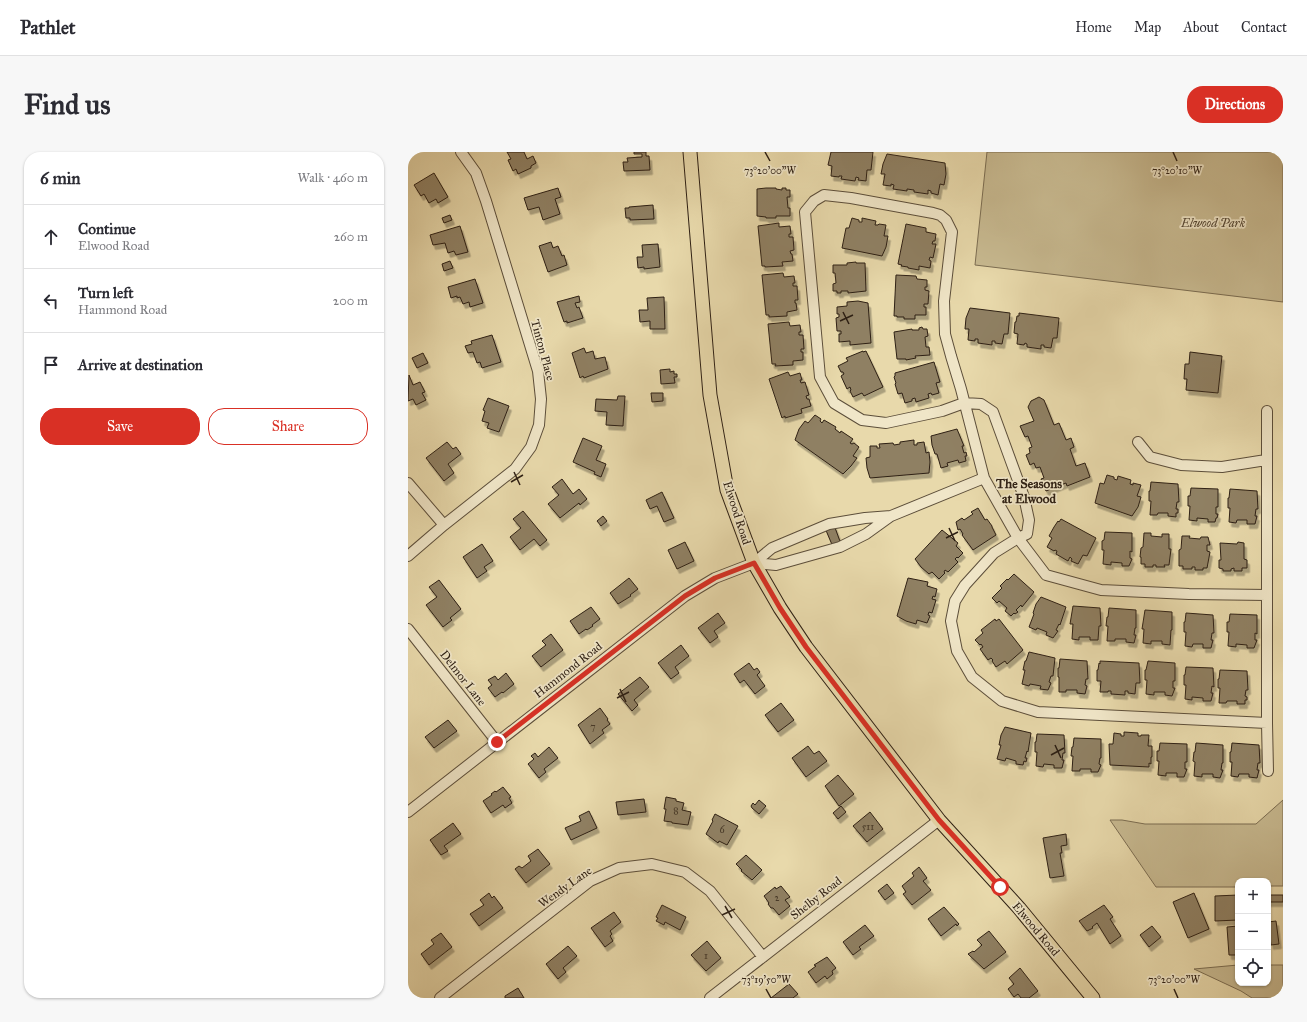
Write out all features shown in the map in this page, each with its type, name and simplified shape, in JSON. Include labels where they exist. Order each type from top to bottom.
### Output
[{"type":"main road","name":"Elwood Road","points":[[690,152],[710,395],[727,490],[754,563],[780,608],[806,647],[939,820],[1019,908],[1093,998]]},
{"type":"street","name":"Tinton Place","points":[[408,556],[515,469],[531,447],[539,425],[541,399],[538,371],[486,201],[476,174],[461,152]]},
{"type":"street","points":[[1267,596],[1101,590],[1046,575],[1018,538],[984,478],[964,404],[945,334],[944,301],[952,232],[946,220],[933,212],[851,198],[824,195],[814,201],[805,212],[820,377],[834,403],[862,420],[886,424],[942,411],[964,404],[981,404],[993,412],[1024,496],[1030,520],[1028,534],[1018,538],[994,553],[965,585],[955,601],[951,621],[957,651],[972,677],[1002,701],[1038,712],[1267,723]]},
{"type":"street","points":[[1267,411],[1268,771]]},
{"type":"street","points":[[1138,442],[1150,457],[1181,465],[1222,467],[1266,460]]},
{"type":"street","points":[[754,563],[776,565],[840,547],[866,534],[891,516],[984,478]]},
{"type":"street","points":[[408,483],[444,526]]},
{"type":"street","points":[[754,563],[772,548],[829,524],[865,518],[891,516]]},
{"type":"street","name":"Hammond Road","points":[[408,812],[685,596],[715,578],[754,563]]},
{"type":"street","name":"Delmor Lane","points":[[408,629],[497,742]]},
{"type":"street","name":"Shelby Road","points":[[710,998],[939,820]]},
{"type":"street","name":"Wendy Lane","points":[[440,998],[590,882],[619,868],[652,864],[685,872],[710,891],[763,957]]},
{"type":"green space","name":"Elwood Park","points":[[987,152],[1283,152],[1283,302],[975,265]]},
{"type":"green space","points":[[1283,800],[1283,886],[1271,886],[1271,878],[1235,878],[1235,887],[1156,887],[1110,820],[1122,820],[1145,824],[1256,824]]},
{"type":"green space","points":[[1235,965],[1235,986],[1271,986],[1271,965],[1283,965],[1283,998],[1252,998],[1241,991],[1194,969]]},
{"type":"building","points":[[507,152],[524,152],[527,159],[533,156],[536,163],[531,166],[531,168],[518,174],[516,169],[513,171],[508,160],[511,159]]},
{"type":"building","points":[[634,152],[646,152],[646,156],[649,156],[650,170],[624,171],[623,162],[628,162],[627,158],[642,157],[642,154],[634,154]]},
{"type":"building","points":[[831,152],[873,152],[871,170],[867,170],[866,181],[858,180],[859,178],[856,177],[855,181],[841,179],[842,176],[831,176],[832,166],[828,165]]},
{"type":"building","points":[[887,154],[945,163],[946,174],[944,185],[940,184],[938,195],[931,193],[931,191],[928,190],[928,194],[914,192],[914,190],[907,189],[907,191],[893,189],[894,185],[891,184],[891,186],[883,185],[885,174],[881,174]]},
{"type":"building","points":[[434,173],[448,197],[438,203],[436,199],[429,203],[424,194],[421,196],[414,185]]},
{"type":"building","points":[[558,188],[561,197],[555,199],[560,214],[543,220],[539,207],[528,210],[524,198]]},
{"type":"building","points":[[776,188],[782,190],[782,188],[786,188],[786,190],[790,190],[790,197],[787,197],[788,208],[790,208],[790,216],[766,218],[757,216],[757,189]]},
{"type":"building","points":[[653,205],[654,219],[630,220],[630,218],[626,218],[625,208]]},
{"type":"building","points":[[450,215],[452,220],[444,223],[442,218]]},
{"type":"building","points":[[852,218],[859,220],[859,222],[862,222],[862,218],[876,221],[875,225],[886,225],[884,236],[888,236],[886,247],[882,256],[842,248],[846,228],[849,228]]},
{"type":"building","points":[[779,223],[779,227],[790,226],[791,234],[789,234],[789,237],[793,237],[794,250],[790,251],[793,261],[782,262],[783,266],[762,266],[758,226]]},
{"type":"building","points":[[906,224],[926,228],[926,232],[936,234],[935,241],[933,241],[932,244],[936,244],[933,258],[930,257],[929,260],[931,261],[930,268],[919,266],[919,270],[898,264]]},
{"type":"building","points":[[460,226],[468,252],[456,255],[454,251],[448,253],[445,243],[433,245],[430,235]]},
{"type":"building","points":[[551,242],[553,248],[558,246],[562,256],[564,255],[567,265],[548,272],[539,246]]},
{"type":"building","points":[[658,244],[660,267],[644,269],[644,267],[638,268],[637,257],[643,257],[642,245]]},
{"type":"building","points":[[450,261],[453,268],[444,271],[442,264]]},
{"type":"building","points":[[847,263],[865,263],[866,291],[848,293],[848,291],[841,291],[841,293],[837,293],[837,291],[833,291],[833,284],[836,283],[835,273],[833,273],[833,265],[847,265]]},
{"type":"building","points":[[783,273],[784,277],[794,276],[795,283],[793,283],[793,286],[797,286],[798,300],[795,300],[795,303],[797,310],[787,312],[787,316],[769,317],[769,315],[766,315],[762,275]]},
{"type":"building","points":[[896,275],[916,276],[917,279],[927,280],[927,287],[925,287],[925,290],[929,291],[928,304],[924,304],[924,307],[926,307],[926,315],[915,315],[915,319],[904,319],[904,317],[894,316]]},
{"type":"building","points":[[475,279],[483,303],[470,307],[469,302],[463,304],[460,297],[457,298],[457,296],[451,298],[448,287]]},
{"type":"building","points":[[579,296],[580,302],[575,303],[577,308],[579,307],[583,318],[567,323],[567,321],[564,322],[557,302]]},
{"type":"building","points":[[664,297],[665,329],[650,329],[650,321],[640,322],[639,310],[648,310],[647,298]]},
{"type":"building","points":[[858,301],[868,303],[871,343],[850,345],[850,341],[839,342],[839,334],[841,334],[841,331],[837,331],[836,318],[839,317],[839,314],[837,314],[837,307],[847,306],[847,302]]},
{"type":"building","points":[[970,308],[1010,313],[1008,334],[1004,334],[1002,344],[995,343],[995,341],[992,341],[992,345],[978,343],[978,339],[975,339],[975,341],[968,340],[969,329],[965,329],[966,318]]},
{"type":"building","points":[[1019,313],[1059,318],[1057,338],[1053,338],[1051,348],[1041,345],[1041,349],[1027,347],[1027,344],[1025,343],[1024,345],[1017,344],[1018,334],[1014,333],[1015,322],[1017,316],[1019,316]]},
{"type":"building","points":[[789,322],[790,326],[800,325],[801,332],[799,332],[799,335],[803,335],[804,349],[801,349],[801,352],[803,352],[803,360],[793,361],[793,365],[775,366],[776,364],[772,364],[768,324]]},
{"type":"building","points":[[922,327],[923,329],[927,329],[928,336],[925,337],[926,347],[929,347],[930,355],[915,356],[916,358],[906,360],[897,359],[894,332],[912,329],[919,330],[919,328]]},
{"type":"building","points":[[492,335],[501,362],[482,368],[480,362],[477,363],[473,352],[468,353],[465,346],[472,344],[471,341]]},
{"type":"building","points":[[584,348],[586,353],[593,351],[595,359],[605,357],[608,369],[584,378],[583,376],[580,378],[572,353]]},
{"type":"building","points":[[866,351],[883,387],[864,396],[862,393],[853,397],[850,387],[847,389],[841,376],[844,374],[838,366],[848,361],[846,358]]},
{"type":"building","points":[[1190,352],[1222,356],[1218,393],[1186,390],[1187,379],[1184,379],[1185,364],[1189,364]]},
{"type":"building","points":[[423,353],[428,363],[417,368],[412,358]]},
{"type":"building","points":[[934,362],[940,382],[936,383],[939,393],[932,395],[931,393],[928,394],[929,398],[916,402],[915,398],[912,399],[912,401],[905,403],[902,393],[898,394],[894,377],[895,373]]},
{"type":"building","points":[[670,369],[670,372],[674,371],[674,374],[677,374],[677,377],[674,377],[675,383],[661,384],[660,370]]},
{"type":"building","points":[[788,372],[790,376],[800,373],[802,380],[800,380],[801,383],[805,382],[809,395],[806,396],[807,399],[809,399],[811,406],[801,409],[802,413],[785,418],[785,416],[782,418],[769,379]]},
{"type":"building","points":[[409,375],[413,385],[420,382],[425,392],[422,393],[426,400],[416,405],[413,399],[408,401]]},
{"type":"building","points":[[651,393],[663,393],[663,401],[652,402]]},
{"type":"building","points":[[618,396],[625,396],[623,426],[606,425],[607,412],[595,411],[596,399],[617,400]]},
{"type":"building","points":[[1039,397],[1044,400],[1054,425],[1059,423],[1066,440],[1071,438],[1074,447],[1070,449],[1076,466],[1085,463],[1090,477],[1067,486],[1066,483],[1046,491],[1041,479],[1044,478],[1040,467],[1036,468],[1034,463],[1030,465],[1026,455],[1030,453],[1029,448],[1032,447],[1028,436],[1025,437],[1020,426],[1034,421],[1028,407],[1031,401]]},
{"type":"building","points":[[488,398],[509,406],[499,432],[487,428],[489,423],[482,421],[485,411],[483,410]]},
{"type":"building","points":[[815,415],[821,419],[820,421],[822,423],[824,420],[836,427],[835,429],[840,433],[841,431],[853,439],[850,443],[854,443],[859,447],[853,456],[857,458],[843,474],[795,440],[799,429],[805,421],[808,423]]},
{"type":"building","points":[[957,429],[964,446],[962,446],[964,453],[966,452],[966,461],[959,463],[958,460],[947,463],[948,466],[941,468],[937,454],[935,454],[932,445],[931,436]]},
{"type":"building","points":[[583,438],[602,446],[596,460],[606,464],[601,477],[594,474],[595,472],[573,462]]},
{"type":"building","points":[[914,440],[914,445],[924,442],[926,453],[929,452],[929,473],[870,478],[866,458],[870,457],[870,446],[877,446],[877,448],[880,448],[879,444],[893,443],[894,445],[900,444],[900,442]]},
{"type":"building","points":[[447,442],[453,449],[456,447],[461,454],[448,464],[454,473],[444,481],[426,458]]},
{"type":"building","points":[[1107,475],[1114,477],[1114,479],[1117,480],[1118,476],[1131,480],[1130,484],[1133,485],[1133,483],[1141,485],[1137,496],[1141,497],[1138,507],[1132,516],[1095,503],[1100,483],[1104,484]]},
{"type":"building","points":[[562,479],[573,494],[579,489],[587,499],[580,505],[579,503],[560,518],[548,504],[559,495],[552,487]]},
{"type":"building","points":[[1151,482],[1178,484],[1179,502],[1177,502],[1176,509],[1178,509],[1178,513],[1176,513],[1176,517],[1168,516],[1168,513],[1150,515],[1151,501],[1149,501],[1149,491]]},
{"type":"building","points":[[1191,488],[1218,489],[1218,507],[1216,507],[1216,514],[1218,514],[1215,522],[1208,522],[1208,519],[1197,518],[1197,521],[1189,520],[1190,506],[1188,506],[1188,496],[1190,496]]},
{"type":"building","points":[[1230,489],[1257,491],[1258,509],[1256,509],[1255,516],[1257,516],[1255,524],[1247,524],[1247,520],[1237,520],[1236,523],[1229,522],[1230,508],[1228,508],[1228,498]]},
{"type":"building","points":[[662,492],[674,518],[664,522],[657,506],[650,509],[646,500]]},
{"type":"building","points":[[978,508],[985,520],[987,519],[992,526],[996,535],[973,550],[962,535],[963,534],[960,529],[958,530],[956,522],[962,518],[964,520],[973,514],[971,512]]},
{"type":"building","points":[[523,511],[547,540],[540,546],[534,539],[520,550],[510,537],[521,528],[513,519]]},
{"type":"building","points":[[603,516],[607,521],[601,526],[597,521]]},
{"type":"building","points":[[1061,519],[1096,538],[1087,556],[1083,555],[1078,564],[1071,561],[1072,559],[1070,557],[1068,561],[1056,554],[1057,551],[1047,547],[1052,538],[1049,536],[1058,521],[1059,522]]},
{"type":"building","points":[[834,525],[841,544],[833,547],[825,528]]},
{"type":"building","points":[[942,530],[958,543],[956,546],[963,553],[955,559],[958,562],[948,572],[945,570],[945,573],[939,579],[932,572],[929,574],[915,559]]},
{"type":"building","points":[[1105,532],[1132,533],[1132,552],[1130,551],[1130,558],[1132,559],[1129,566],[1122,566],[1122,563],[1111,562],[1111,565],[1103,564],[1104,550],[1102,550],[1102,541],[1104,540]]},
{"type":"building","points":[[1144,533],[1151,533],[1151,536],[1162,537],[1162,534],[1169,534],[1169,549],[1171,549],[1169,565],[1164,565],[1165,567],[1156,567],[1156,565],[1153,565],[1153,567],[1145,567],[1145,564],[1141,564],[1140,557],[1141,548],[1143,547]]},
{"type":"building","points":[[1182,536],[1190,536],[1189,538],[1200,539],[1201,537],[1208,537],[1210,545],[1207,545],[1207,551],[1210,552],[1207,568],[1203,568],[1203,570],[1195,570],[1195,567],[1192,567],[1192,569],[1183,569],[1183,566],[1179,566],[1179,550],[1181,549]]},
{"type":"building","points":[[685,542],[694,561],[677,569],[668,550]]},
{"type":"building","points":[[1238,542],[1244,543],[1244,559],[1247,560],[1247,568],[1242,568],[1242,571],[1234,571],[1234,568],[1231,569],[1231,571],[1223,571],[1223,569],[1219,568],[1219,560],[1221,560],[1220,543],[1237,544]]},
{"type":"building","points":[[482,544],[493,561],[484,567],[487,571],[477,578],[463,557]]},
{"type":"building","points":[[1014,574],[1034,592],[1022,607],[1021,605],[1016,610],[1018,612],[1011,616],[1005,611],[1007,608],[999,601],[997,603],[992,598],[1002,588],[1000,586]]},
{"type":"building","points":[[629,578],[638,589],[630,595],[631,596],[618,604],[610,593]]},
{"type":"building","points":[[908,578],[928,582],[927,586],[937,589],[935,597],[933,596],[932,599],[936,600],[932,613],[929,612],[928,615],[930,616],[927,623],[917,620],[916,624],[897,616]]},
{"type":"building","points":[[439,580],[461,609],[450,618],[452,620],[443,627],[426,605],[437,597],[429,587]]},
{"type":"building","points":[[1041,597],[1066,607],[1060,625],[1059,624],[1056,630],[1058,631],[1053,638],[1046,635],[1047,632],[1029,627],[1036,604]]},
{"type":"building","points":[[1073,606],[1100,608],[1101,626],[1099,626],[1098,640],[1090,640],[1090,637],[1079,637],[1079,640],[1072,639],[1073,624],[1070,624]]},
{"type":"building","points":[[591,607],[600,619],[592,625],[593,626],[579,634],[570,621]]},
{"type":"building","points":[[1109,608],[1136,610],[1136,628],[1134,635],[1136,635],[1134,643],[1126,642],[1126,639],[1107,641],[1108,626],[1106,626]]},
{"type":"building","points":[[1145,610],[1172,612],[1170,645],[1162,644],[1162,641],[1151,641],[1151,644],[1143,643],[1144,629],[1142,629]]},
{"type":"building","points":[[718,613],[725,623],[714,631],[718,637],[710,643],[698,628]]},
{"type":"building","points":[[1186,613],[1213,615],[1214,633],[1212,633],[1211,640],[1213,640],[1211,648],[1203,648],[1203,644],[1193,644],[1192,647],[1185,646],[1186,632],[1184,632],[1184,622]]},
{"type":"building","points":[[1230,614],[1257,615],[1257,634],[1255,633],[1255,640],[1257,640],[1254,648],[1247,648],[1247,645],[1236,644],[1236,647],[1228,646],[1229,632],[1227,632],[1227,622],[1229,622]]},
{"type":"building","points":[[995,619],[996,621],[999,619],[1023,650],[1007,664],[1005,661],[996,667],[992,661],[993,660],[991,658],[988,660],[980,649],[983,647],[981,644],[980,645],[975,640],[983,633],[981,630]]},
{"type":"building","points":[[551,634],[563,650],[541,667],[532,656],[546,645],[542,641]]},
{"type":"building","points":[[681,645],[689,656],[675,667],[679,673],[671,679],[658,663]]},
{"type":"building","points":[[1029,652],[1055,658],[1053,676],[1051,676],[1049,682],[1051,683],[1048,690],[1040,689],[1041,686],[1030,684],[1029,686],[1022,684],[1025,670],[1023,670]]},
{"type":"building","points":[[1060,659],[1087,661],[1088,679],[1086,679],[1085,685],[1087,686],[1085,694],[1077,693],[1077,690],[1066,690],[1066,692],[1059,692],[1058,668]]},
{"type":"building","points":[[1100,661],[1139,663],[1140,683],[1136,683],[1135,694],[1128,693],[1128,691],[1125,691],[1125,695],[1111,694],[1111,691],[1100,692],[1101,681],[1097,681],[1097,670]]},
{"type":"building","points":[[1148,661],[1175,663],[1175,681],[1173,681],[1173,688],[1175,688],[1172,696],[1165,695],[1165,692],[1154,692],[1154,695],[1146,694],[1147,680],[1145,680],[1145,670]]},
{"type":"building","points":[[749,663],[754,670],[757,668],[760,672],[757,675],[765,686],[755,694],[744,680],[740,683],[734,674]]},
{"type":"building","points":[[1186,667],[1213,668],[1214,687],[1212,686],[1211,693],[1213,693],[1211,701],[1203,701],[1203,698],[1192,697],[1192,700],[1185,699],[1186,685],[1184,685],[1184,675]]},
{"type":"building","points":[[1220,670],[1247,671],[1248,690],[1246,690],[1245,696],[1247,697],[1247,700],[1245,700],[1245,704],[1237,704],[1237,701],[1219,703],[1220,688],[1218,688],[1218,679]]},
{"type":"building","points":[[506,673],[514,684],[503,693],[502,692],[495,697],[488,688],[492,685],[488,680],[495,676],[498,680]]},
{"type":"building","points":[[640,677],[649,687],[634,700],[638,705],[632,711],[618,694]]},
{"type":"building","points":[[781,703],[794,720],[778,732],[765,715]]},
{"type":"building","points":[[600,708],[610,724],[602,730],[604,733],[590,744],[578,725]]},
{"type":"building","points":[[448,720],[457,731],[434,748],[425,737]]},
{"type":"building","points":[[1005,727],[1031,733],[1028,752],[1027,751],[1025,758],[1027,758],[1026,762],[1024,761],[1023,765],[1016,764],[1016,761],[1006,758],[1005,761],[997,759],[1001,745],[999,745],[1001,735]]},
{"type":"building","points":[[1124,732],[1138,733],[1138,736],[1149,735],[1148,746],[1152,746],[1152,757],[1149,767],[1110,765],[1109,744],[1113,744],[1114,733],[1124,736]]},
{"type":"building","points":[[1037,734],[1064,735],[1065,753],[1063,753],[1062,760],[1064,760],[1062,768],[1054,768],[1054,765],[1044,764],[1043,767],[1036,766],[1037,752],[1035,752],[1035,742]]},
{"type":"building","points":[[1074,738],[1101,739],[1101,758],[1099,764],[1101,765],[1098,772],[1091,772],[1091,769],[1072,771],[1073,756],[1071,756]]},
{"type":"building","points":[[1160,743],[1187,744],[1187,762],[1185,762],[1185,769],[1187,769],[1184,777],[1177,777],[1177,773],[1166,773],[1166,776],[1158,775],[1159,761],[1157,761],[1157,751],[1159,751]]},
{"type":"building","points":[[1196,743],[1223,745],[1223,763],[1221,770],[1223,770],[1220,778],[1213,777],[1213,774],[1202,774],[1202,777],[1194,776],[1195,762],[1193,761]]},
{"type":"building","points":[[1232,743],[1259,745],[1260,763],[1258,763],[1257,770],[1259,770],[1257,778],[1249,777],[1249,774],[1239,774],[1238,777],[1231,776],[1232,762],[1230,762],[1230,752]]},
{"type":"building","points":[[808,746],[814,754],[819,751],[827,761],[806,777],[792,758]]},
{"type":"building","points":[[549,747],[558,758],[544,769],[546,772],[539,778],[528,764],[534,759],[531,756],[535,753],[538,757]]},
{"type":"building","points":[[838,775],[854,794],[839,806],[825,786]]},
{"type":"building","points":[[503,787],[511,797],[509,798],[512,803],[505,808],[503,805],[491,813],[483,801],[495,791],[496,792]]},
{"type":"building","points":[[666,797],[676,799],[676,801],[684,803],[682,810],[691,812],[688,825],[664,821]]},
{"type":"building","points":[[644,799],[646,812],[618,815],[616,802]]},
{"type":"building","points":[[759,800],[766,806],[759,814],[751,806],[753,803],[755,805]]},
{"type":"building","points":[[841,806],[846,812],[838,819],[833,813]]},
{"type":"building","points":[[589,811],[597,828],[571,840],[565,828],[581,821],[579,816]]},
{"type":"building","points":[[870,812],[883,829],[867,842],[853,826]]},
{"type":"building","points":[[715,814],[738,826],[727,845],[719,841],[718,843],[706,834]]},
{"type":"building","points":[[453,823],[461,834],[444,846],[448,851],[441,855],[430,840]]},
{"type":"building","points":[[1066,834],[1067,845],[1061,846],[1062,853],[1060,853],[1064,876],[1050,878],[1043,838]]},
{"type":"building","points":[[538,849],[550,864],[526,883],[515,869],[519,866],[522,868],[531,861],[528,856]]},
{"type":"building","points":[[746,855],[762,870],[752,880],[741,871],[742,870],[736,864]]},
{"type":"building","points":[[919,867],[927,878],[923,881],[931,890],[912,905],[903,894],[906,892],[902,886],[914,876],[912,873]]},
{"type":"building","points":[[887,884],[894,893],[885,900],[878,891]]},
{"type":"building","points":[[781,886],[790,897],[785,900],[790,906],[779,915],[773,908],[771,908],[764,896],[775,887],[776,889]]},
{"type":"building","points":[[489,893],[492,898],[494,896],[503,908],[479,926],[470,914],[484,905],[480,900]]},
{"type":"building","points":[[1194,893],[1209,929],[1188,938],[1173,902]]},
{"type":"building","points":[[1235,895],[1235,920],[1215,921],[1215,896]]},
{"type":"building","points":[[1271,895],[1283,895],[1283,902],[1271,902]]},
{"type":"building","points":[[662,905],[686,917],[680,930],[665,922],[664,925],[656,921],[658,918],[656,917]]},
{"type":"building","points":[[1104,905],[1113,917],[1110,919],[1121,936],[1110,944],[1097,923],[1092,927],[1093,928],[1087,931],[1079,921]]},
{"type":"building","points":[[944,907],[959,924],[957,926],[956,924],[941,936],[928,919]]},
{"type":"building","points":[[614,912],[621,922],[610,931],[612,934],[610,936],[613,941],[605,947],[591,928]]},
{"type":"building","points":[[1276,921],[1279,944],[1271,945],[1271,922]]},
{"type":"building","points":[[865,925],[874,936],[859,947],[861,949],[853,955],[843,942]]},
{"type":"building","points":[[1152,926],[1161,937],[1149,947],[1140,935]]},
{"type":"building","points":[[1235,926],[1235,955],[1229,955],[1227,927]]},
{"type":"building","points":[[989,931],[1006,952],[984,969],[968,954],[973,951],[974,952],[982,945],[977,940]]},
{"type":"building","points":[[441,933],[452,947],[429,965],[421,954],[434,944],[431,940]]},
{"type":"building","points":[[707,941],[721,958],[706,971],[691,955]]},
{"type":"building","points":[[568,946],[577,956],[563,968],[566,972],[558,979],[546,964]]},
{"type":"building","points":[[827,957],[836,968],[832,971],[833,974],[827,979],[825,976],[816,983],[808,972],[816,966],[814,965]]},
{"type":"building","points":[[1020,968],[1038,991],[1029,998],[1021,998],[1018,994],[1014,997],[1008,989],[1014,984],[1009,978]]},
{"type":"building","points":[[789,984],[798,994],[793,998],[771,998]]},
{"type":"building","points":[[518,988],[524,998],[505,998],[505,996]]},
{"type":"district","name":"The Seasons at Elwood","points":[[1029,492]]},
{"type":"route","points":[[497,742],[685,596],[715,578],[754,563],[780,608],[806,647],[939,820],[1000,887]]}]
